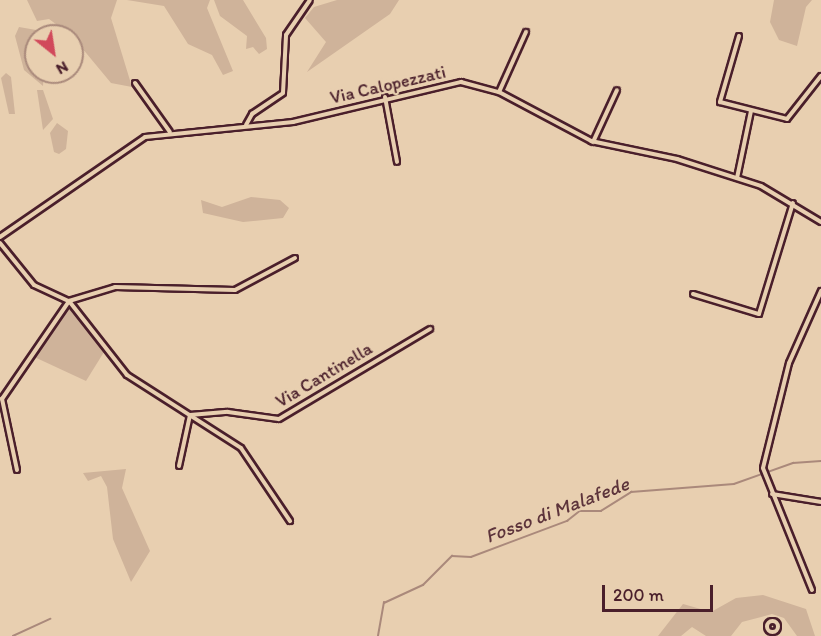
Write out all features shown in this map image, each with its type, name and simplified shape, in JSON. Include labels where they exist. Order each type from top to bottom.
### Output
[{"type":"street","points":[[246,125],[252,114],[283,93],[286,35],[310,0]]},
{"type":"street","points":[[499,92],[526,32]]},
{"type":"street","points":[[739,36],[718,99],[752,111],[788,119],[821,76]]},
{"type":"street","name":"Via Calopezzati","points":[[0,237],[136,142],[170,132],[297,121],[385,97],[458,82],[499,92],[594,142],[737,178],[793,203],[821,222]]},
{"type":"street","points":[[135,83],[170,132]]},
{"type":"street","points":[[594,142],[617,90]]},
{"type":"street","points":[[385,97],[397,162]]},
{"type":"street","points":[[737,178],[752,111]]},
{"type":"street","points":[[693,294],[758,315],[793,203]]},
{"type":"street","points":[[0,243],[34,285],[69,301],[127,375],[241,448],[290,521]]},
{"type":"street","points":[[17,470],[2,399],[69,301],[115,287],[237,289],[295,258]]},
{"type":"street","points":[[812,590],[763,471],[789,363],[821,291]]},
{"type":"street","name":"Via Cantinella","points":[[190,415],[228,412],[279,419],[430,329]]},
{"type":"street","points":[[179,466],[190,415]]},
{"type":"street","points":[[772,494],[821,502]]},
{"type":"shaded area","points":[[27,0],[117,0],[111,18],[132,87],[111,83],[84,50],[84,24],[56,24],[49,19],[37,21]]},
{"type":"shaded area","points":[[127,0],[210,0],[207,8],[233,71],[223,75],[212,55],[188,44],[164,6]]},
{"type":"shaded area","points":[[214,0],[243,0],[266,38],[267,49],[259,54],[253,47],[246,49],[247,36],[220,16]]},
{"type":"shaded area","points":[[337,0],[399,0],[390,14],[307,72],[326,42],[305,18],[314,7]]},
{"type":"shaded area","points":[[774,0],[812,0],[806,7],[797,46],[779,40],[770,22]]},
{"type":"shaded area","points":[[19,27],[24,28],[24,70],[15,36]]},
{"type":"shaded area","points":[[6,73],[11,77],[15,114],[9,114],[1,78]]},
{"type":"shaded area","points":[[37,90],[43,90],[53,119],[43,130]]},
{"type":"shaded area","points":[[57,123],[68,131],[66,149],[59,154],[54,152],[50,133]]},
{"type":"shaded area","points":[[251,197],[280,200],[289,208],[283,218],[243,222],[203,213],[201,200],[222,207]]},
{"type":"shaded area","points":[[70,306],[104,352],[86,381],[30,355]]},
{"type":"shaded area","points":[[126,469],[122,488],[150,551],[131,582],[113,539],[107,487],[101,476],[88,481],[83,473]]},
{"type":"shaded area","points":[[763,595],[806,609],[815,636],[797,636],[784,618],[772,614],[742,622],[731,636],[706,636],[692,627],[681,636],[658,636],[683,604],[711,612],[736,598]]},
{"type":"waterway","name":"Fosso di Malafede","points":[[378,636],[384,603],[423,585],[452,556],[471,557],[567,521],[580,511],[601,511],[631,492],[734,484],[793,463],[821,461]]},
{"type":"waterway","points":[[13,636],[50,619]]}]
